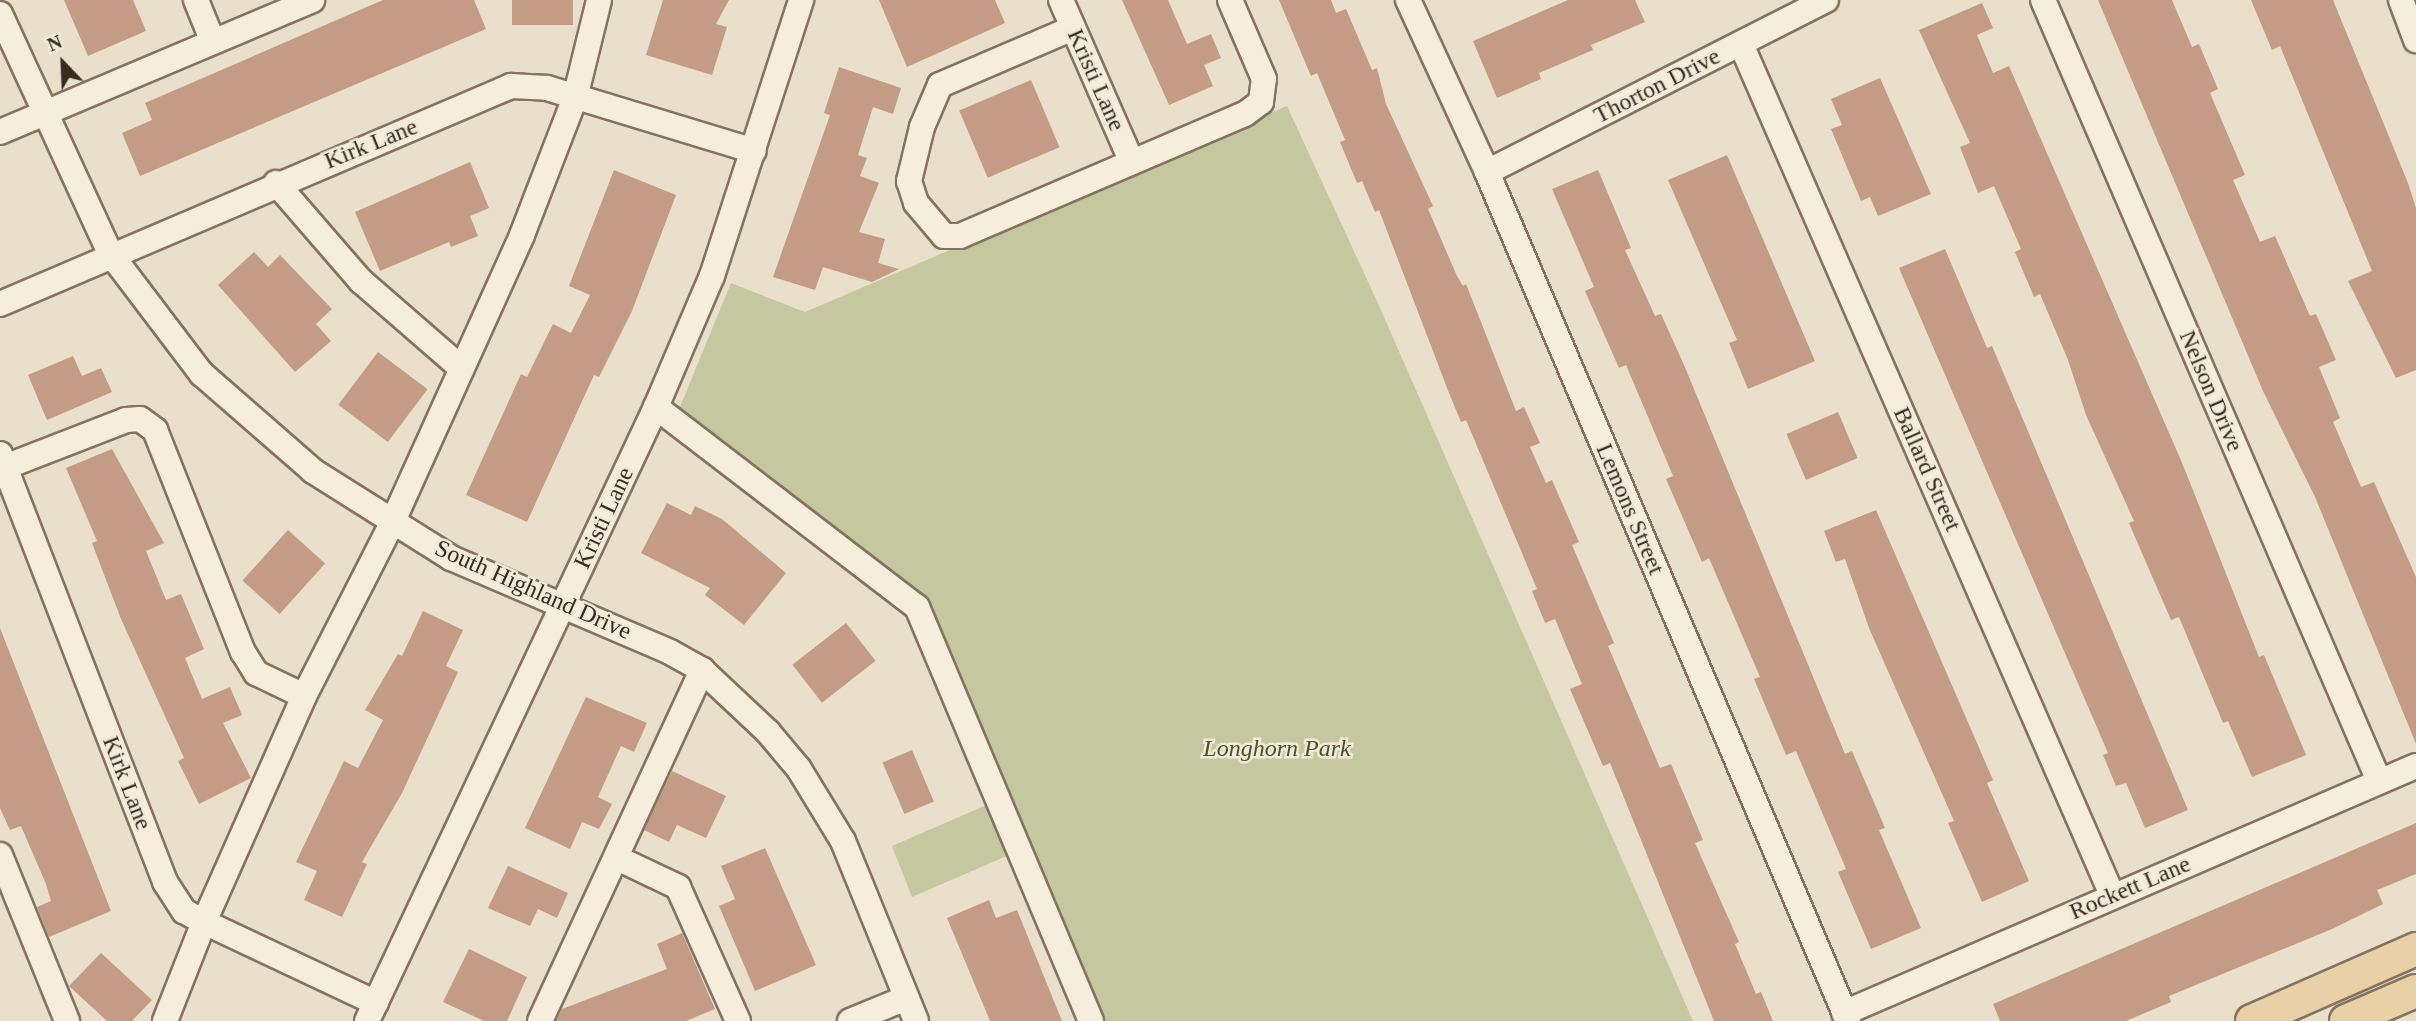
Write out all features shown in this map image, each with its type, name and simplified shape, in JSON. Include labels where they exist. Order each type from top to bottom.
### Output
[{"type":"main road","points":[[2252,1021],[2416,950]]},
{"type":"main road","points":[[2346,1021],[2416,991]]},
{"type":"street","points":[[196,0],[213,42]]},
{"type":"street","points":[[0,132],[312,0]]},
{"type":"street","points":[[165,1021],[204,922],[304,696],[393,521],[522,235],[575,98],[599,0]]},
{"type":"street","name":"Kristi Lane","points":[[372,1012],[656,407],[712,276],[801,0]]},
{"type":"street","name":"Kristi Lane","points":[[1062,0],[1131,160]]},
{"type":"street","points":[[1073,28],[940,85],[922,127],[909,181],[916,203],[944,236],[960,236],[1131,160],[1245,114],[1261,102],[1264,79],[1230,0]]},
{"type":"street","name":"Lemons Street","points":[[1408,0],[1487,172],[1846,1017]]},
{"type":"street","name":"Thorton Drive","points":[[1487,172],[1826,0]]},
{"type":"street","name":"Nelson Drive","points":[[2043,0],[2379,781]]},
{"type":"street","points":[[2401,0],[2416,40]]},
{"type":"street","name":"South Highland Drive","points":[[0,14],[110,253],[202,374],[313,471],[451,558],[670,652],[702,670],[768,732],[799,769],[843,841],[911,1010]]},
{"type":"street","name":"Ballard Street","points":[[1741,44],[2112,895]]},
{"type":"street","name":"Kirk Lane","points":[[0,304],[110,253],[511,86],[547,88],[754,151]]},
{"type":"street","points":[[276,183],[361,281],[461,368]]},
{"type":"street","points":[[656,407],[917,607],[1091,1021]]},
{"type":"street","points":[[3,460],[126,420],[140,419],[155,430],[243,652],[256,673],[304,696]]},
{"type":"street","name":"Kirk Lane","points":[[3,460],[165,882],[184,911],[372,1012]]},
{"type":"street","points":[[540,1021],[702,670]]},
{"type":"street","name":"Rockett Lane","points":[[1846,1017],[2112,895],[2416,766]]},
{"type":"street","points":[[0,855],[67,1021]]},
{"type":"street","points":[[617,858],[678,887],[737,1021]]},
{"type":"street","points":[[850,1021],[911,1010]]},
{"type":"green space","name":"Longhorn Park","points":[[1287,106],[1376,299],[1693,1021],[1098,1021],[1018,851],[912,897],[892,846],[1005,797],[920,597],[677,414],[731,283],[805,312]]},
{"type":"building","points":[[64,0],[133,0],[146,31],[88,56]]},
{"type":"building","points":[[383,0],[474,0],[486,29],[140,176],[122,133],[152,120],[145,103]]},
{"type":"building","points":[[512,0],[573,0],[573,25],[512,25]]},
{"type":"building","points":[[663,0],[729,0],[716,24],[727,27],[712,75],[646,55]]},
{"type":"building","points":[[879,0],[995,0],[1005,23],[907,67]]},
{"type":"building","points":[[1122,0],[1168,0],[1187,44],[1211,34],[1221,58],[1204,65],[1213,86],[1169,105]]},
{"type":"building","points":[[1279,0],[1331,0],[1336,13],[1346,9],[1372,70],[1377,68],[1386,104],[1433,206],[1428,209],[1457,276],[1463,286],[1466,284],[1516,411],[1524,407],[1540,443],[1530,447],[1546,483],[1552,480],[1579,542],[1572,545],[1614,643],[1608,646],[1660,768],[1671,764],[1703,840],[1695,843],[1739,942],[1735,944],[1756,994],[1761,992],[1773,1021],[1714,1021],[1610,763],[1603,766],[1570,689],[1582,684],[1555,619],[1545,623],[1532,591],[1537,589],[1466,420],[1461,422],[1379,210],[1375,212],[1362,181],[1357,183],[1340,142],[1345,140],[1317,73],[1311,76]]},
{"type":"building","points":[[1568,0],[1635,0],[1645,22],[1591,45],[1593,50],[1539,73],[1541,79],[1497,98],[1473,41]]},
{"type":"building","points":[[2098,0],[2172,0],[2192,47],[2199,44],[2218,89],[2210,93],[2245,175],[2233,180],[2260,242],[2275,236],[2310,316],[2316,314],[2336,360],[2319,367],[2340,418],[2333,422],[2361,487],[2374,482],[2416,577],[2416,744],[2315,497],[2263,391]]},
{"type":"building","points":[[2251,0],[2333,0],[2416,208],[2416,370],[2396,378],[2348,281],[2372,271],[2280,46],[2272,50]]},
{"type":"building","points":[[1982,3],[1993,28],[1977,35],[1993,73],[2009,66],[2183,465],[2259,657],[2264,655],[2306,755],[2252,777],[2228,721],[2223,723],[2179,617],[2171,620],[2129,523],[2134,521],[2086,415],[2068,360],[2040,294],[2034,297],[2015,252],[2021,249],[1994,186],[1978,193],[1960,147],[1970,143],[1919,30]]},
{"type":"building","points":[[839,67],[901,88],[893,114],[873,107],[858,155],[867,158],[860,176],[879,183],[859,232],[885,239],[878,263],[899,269],[872,282],[823,267],[815,290],[773,277],[830,115],[824,113]]},
{"type":"building","points":[[1880,78],[1931,194],[1878,216],[1870,197],[1861,201],[1831,129],[1842,125],[1831,99]]},
{"type":"building","points":[[1031,80],[1060,147],[988,178],[959,110]]},
{"type":"building","points":[[1727,155],[1815,361],[1748,389],[1729,343],[1737,340],[1668,180]]},
{"type":"building","points":[[470,162],[489,208],[470,216],[478,236],[451,247],[449,242],[380,271],[355,212]]},
{"type":"building","points":[[614,170],[676,195],[632,311],[599,377],[594,375],[527,522],[466,495],[521,374],[527,377],[553,324],[571,333],[590,295],[569,286]]},
{"type":"building","points":[[1598,170],[1631,248],[1625,250],[1655,316],[1661,314],[1684,365],[1845,754],[1852,751],[1885,828],[1879,830],[1921,928],[1871,949],[1838,872],[1846,869],[1796,751],[1786,755],[1754,679],[1760,677],[1709,558],[1702,562],[1666,479],[1673,476],[1626,365],[1619,368],[1585,291],[1594,287],[1552,189]]},
{"type":"building","points":[[1945,249],[1987,348],[1992,346],[2188,810],[2145,828],[2126,783],[2116,786],[2103,755],[2108,753],[1899,268]]},
{"type":"building","points":[[254,252],[268,267],[280,255],[332,309],[316,324],[331,341],[295,372],[218,285]]},
{"type":"building","points":[[378,352],[428,389],[388,442],[338,405]]},
{"type":"building","points":[[73,356],[82,376],[101,368],[112,392],[47,420],[28,375]]},
{"type":"building","points":[[1838,412],[1858,458],[1806,480],[1786,434]]},
{"type":"building","points":[[112,449],[164,543],[146,551],[166,600],[181,594],[204,649],[185,658],[202,699],[230,687],[242,715],[223,723],[251,778],[199,804],[178,761],[184,758],[121,619],[92,543],[97,541],[66,468]]},
{"type":"building","points":[[667,503],[691,515],[695,506],[722,519],[786,573],[744,625],[705,595],[710,588],[641,553]]},
{"type":"building","points":[[1876,510],[1993,780],[1987,783],[2029,881],[1982,902],[1948,823],[1954,821],[1869,628],[1845,559],[1836,562],[1824,531]]},
{"type":"building","points":[[288,530],[325,563],[280,614],[242,581]]},
{"type":"building","points":[[423,611],[463,630],[446,666],[458,672],[402,793],[362,862],[367,864],[342,917],[304,900],[317,871],[296,862],[344,761],[358,768],[383,720],[365,710],[398,654],[402,656]]},
{"type":"building","points":[[846,623],[876,661],[822,703],[792,665]]},
{"type":"building","points":[[0,628],[111,911],[49,937],[37,907],[51,901],[46,884],[21,826],[10,830],[0,808]]},
{"type":"building","points":[[586,697],[647,723],[634,752],[621,746],[598,797],[612,804],[599,829],[582,822],[570,849],[525,828]]},
{"type":"building","points":[[912,750],[934,802],[904,814],[883,763]]},
{"type":"building","points":[[672,771],[726,796],[706,838],[677,825],[669,842],[644,830]]},
{"type":"building","points":[[2416,823],[2416,874],[2377,890],[2383,904],[2332,929],[2169,996],[2171,1002],[2126,1021],[2000,1021],[1993,1004]]},
{"type":"building","points":[[765,848],[816,965],[755,991],[719,906],[735,899],[721,866]]},
{"type":"building","points":[[508,866],[568,893],[557,918],[538,909],[530,926],[488,908]]},
{"type":"building","points":[[989,900],[996,918],[1017,910],[1062,1021],[990,1021],[947,918]]},
{"type":"building","points":[[682,933],[715,1009],[686,1021],[556,1021],[562,1009],[667,969],[657,944]]},
{"type":"building","points":[[469,949],[527,977],[507,1021],[484,1021],[443,1002]]},
{"type":"building","points":[[101,953],[152,1000],[132,1021],[107,1021],[69,986]]}]
